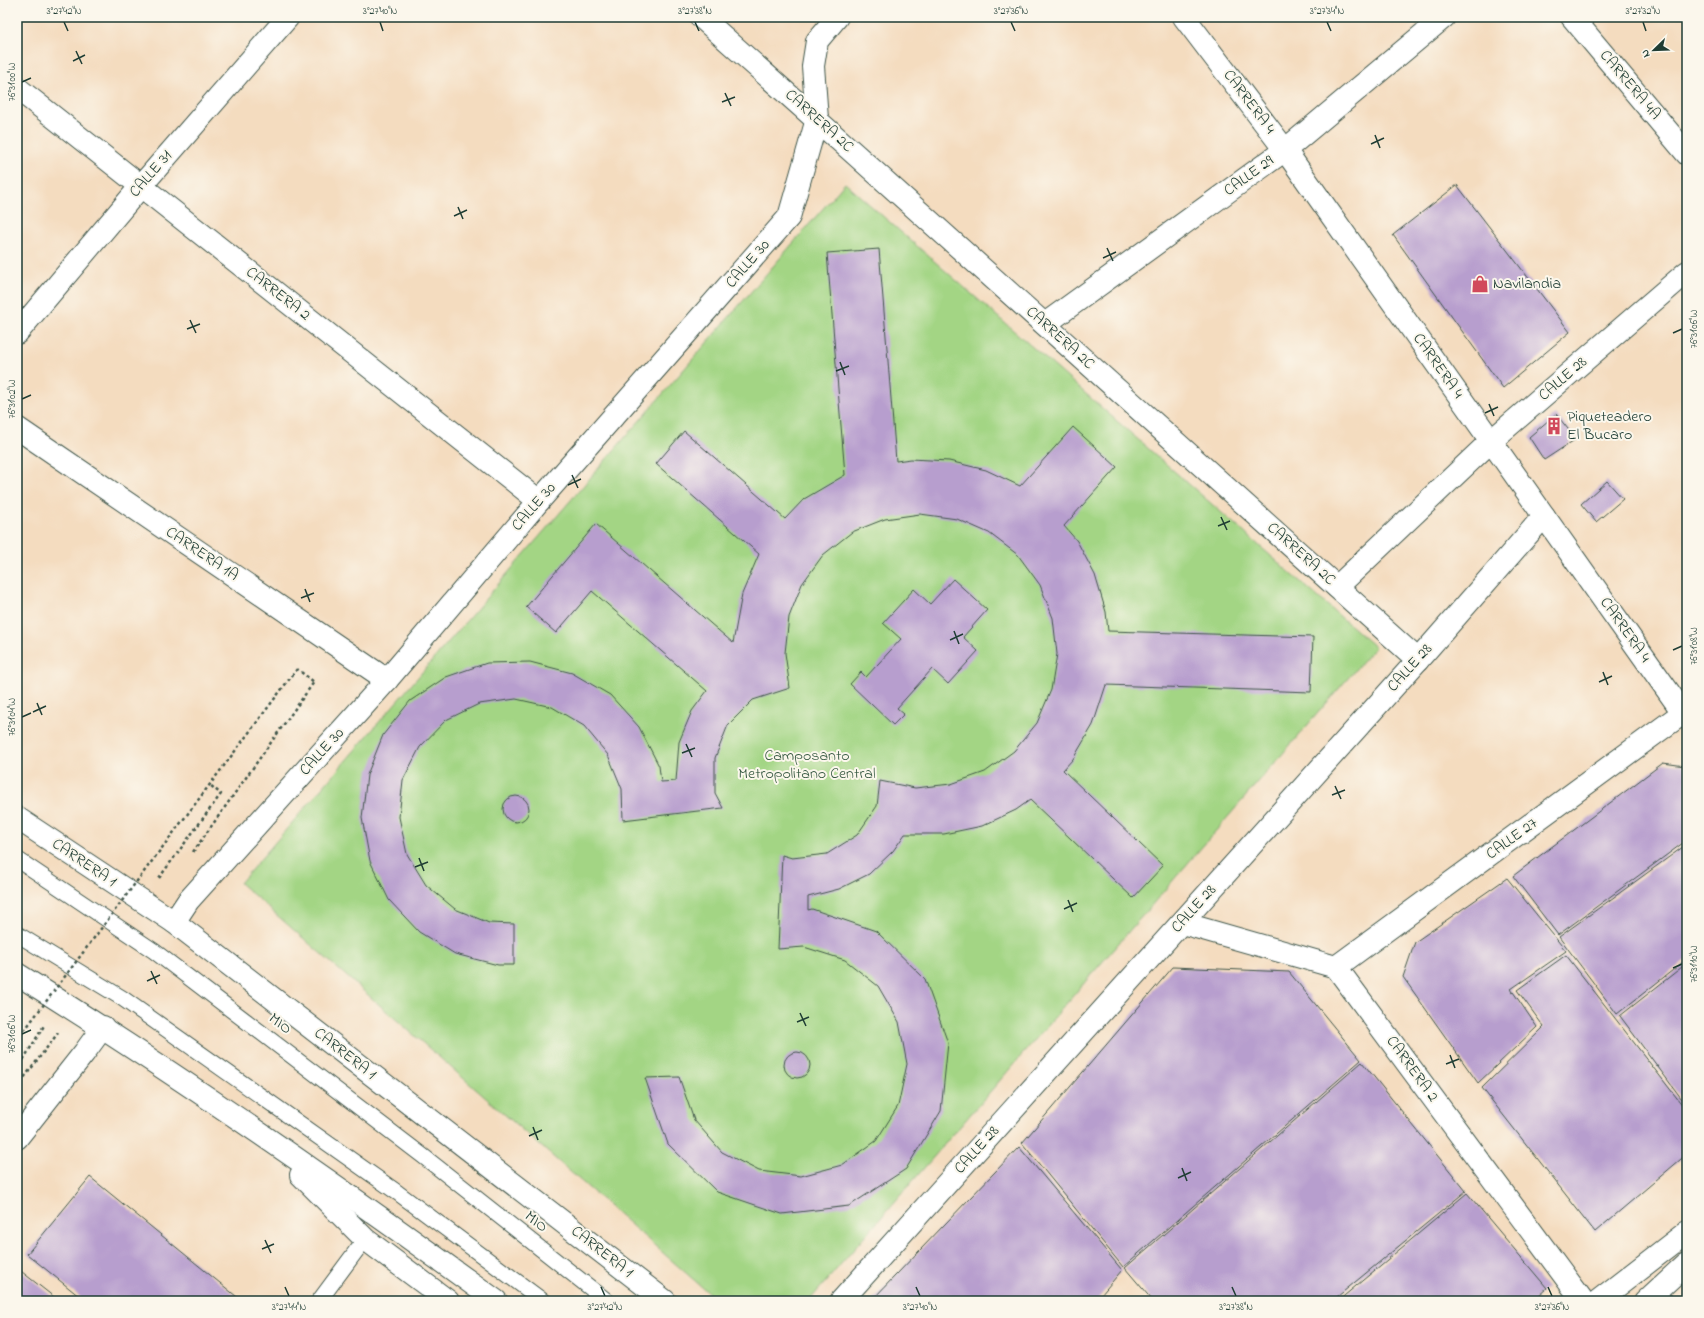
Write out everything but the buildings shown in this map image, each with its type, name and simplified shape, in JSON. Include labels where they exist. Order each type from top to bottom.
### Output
[{"type":"street","name":"CALLE 31","points":[[17,333],[141,186],[288,17]]},
{"type":"street","name":"CARRERA 2C","points":[[701,17],[817,119],[1418,660]]},
{"type":"street","name":"CALLE 30","points":[[174,922],[188,901],[387,680],[539,501],[789,217],[817,119],[813,66],[817,41],[837,17]]},
{"type":"street","name":"CARRERA 4","points":[[1184,17],[1285,150],[1490,441],[1686,714]]},
{"type":"street","name":"CALLE 29","points":[[1045,324],[1285,150],[1444,17]]},
{"type":"street","name":"CARRERA 4A","points":[[1572,17],[1687,154]]},
{"type":"street","name":"CARRERA 2","points":[[17,88],[539,501]]},
{"type":"street","name":"CALLE 28","points":[[1337,587],[1490,441],[1687,272]]},
{"type":"street","name":"CARRERA 1A","points":[[17,428],[387,680]]},
{"type":"street","name":"CALLE 28","points":[[842,1301],[1418,660],[1544,516]]},
{"type":"street","name":"CALLE 27","points":[[1336,967],[1686,714]]},
{"type":"street","name":"CARRERA 1","points":[[17,818],[174,922],[665,1301]]},
{"type":"street","points":[[1182,923],[1336,967]]},
{"type":"street","name":"CARRERA 2","points":[[1336,967],[1583,1301]]},
{"type":"street","points":[[17,974],[103,1027],[381,1217],[496,1301]]},
{"type":"street","points":[[17,1138],[84,1054],[103,1027]]},
{"type":"street","points":[[262,1136],[365,1239],[448,1301]]},
{"type":"street","points":[[1598,1301],[1687,1232]]},
{"type":"street","points":[[1646,1301],[1687,1263]]},
{"type":"lane","name":"MIO","points":[[17,859],[154,951],[424,1156],[607,1301]]},
{"type":"lane","points":[[17,934],[122,998],[398,1193],[543,1301]]},
{"type":"lane","points":[[319,1301],[365,1239]]},
{"type":"path","points":[[17,1040],[297,669],[314,682],[190,855]]},
{"type":"path","points":[[158,879],[221,794],[210,785]]},
{"type":"path","points":[[17,1070],[46,1023]]},
{"type":"path","points":[[17,1087],[58,1032]]},
{"type":"green space","name":"Camposanto Metropolitano Central","points":[[845,183],[1375,647],[809,1301],[718,1301],[240,883]]},
{"type":"place","name":"Navilandia","points":[[1480,284]]},
{"type":"place","name":"Piqueteadero El Bucaro","points":[[1554,426]]}]
